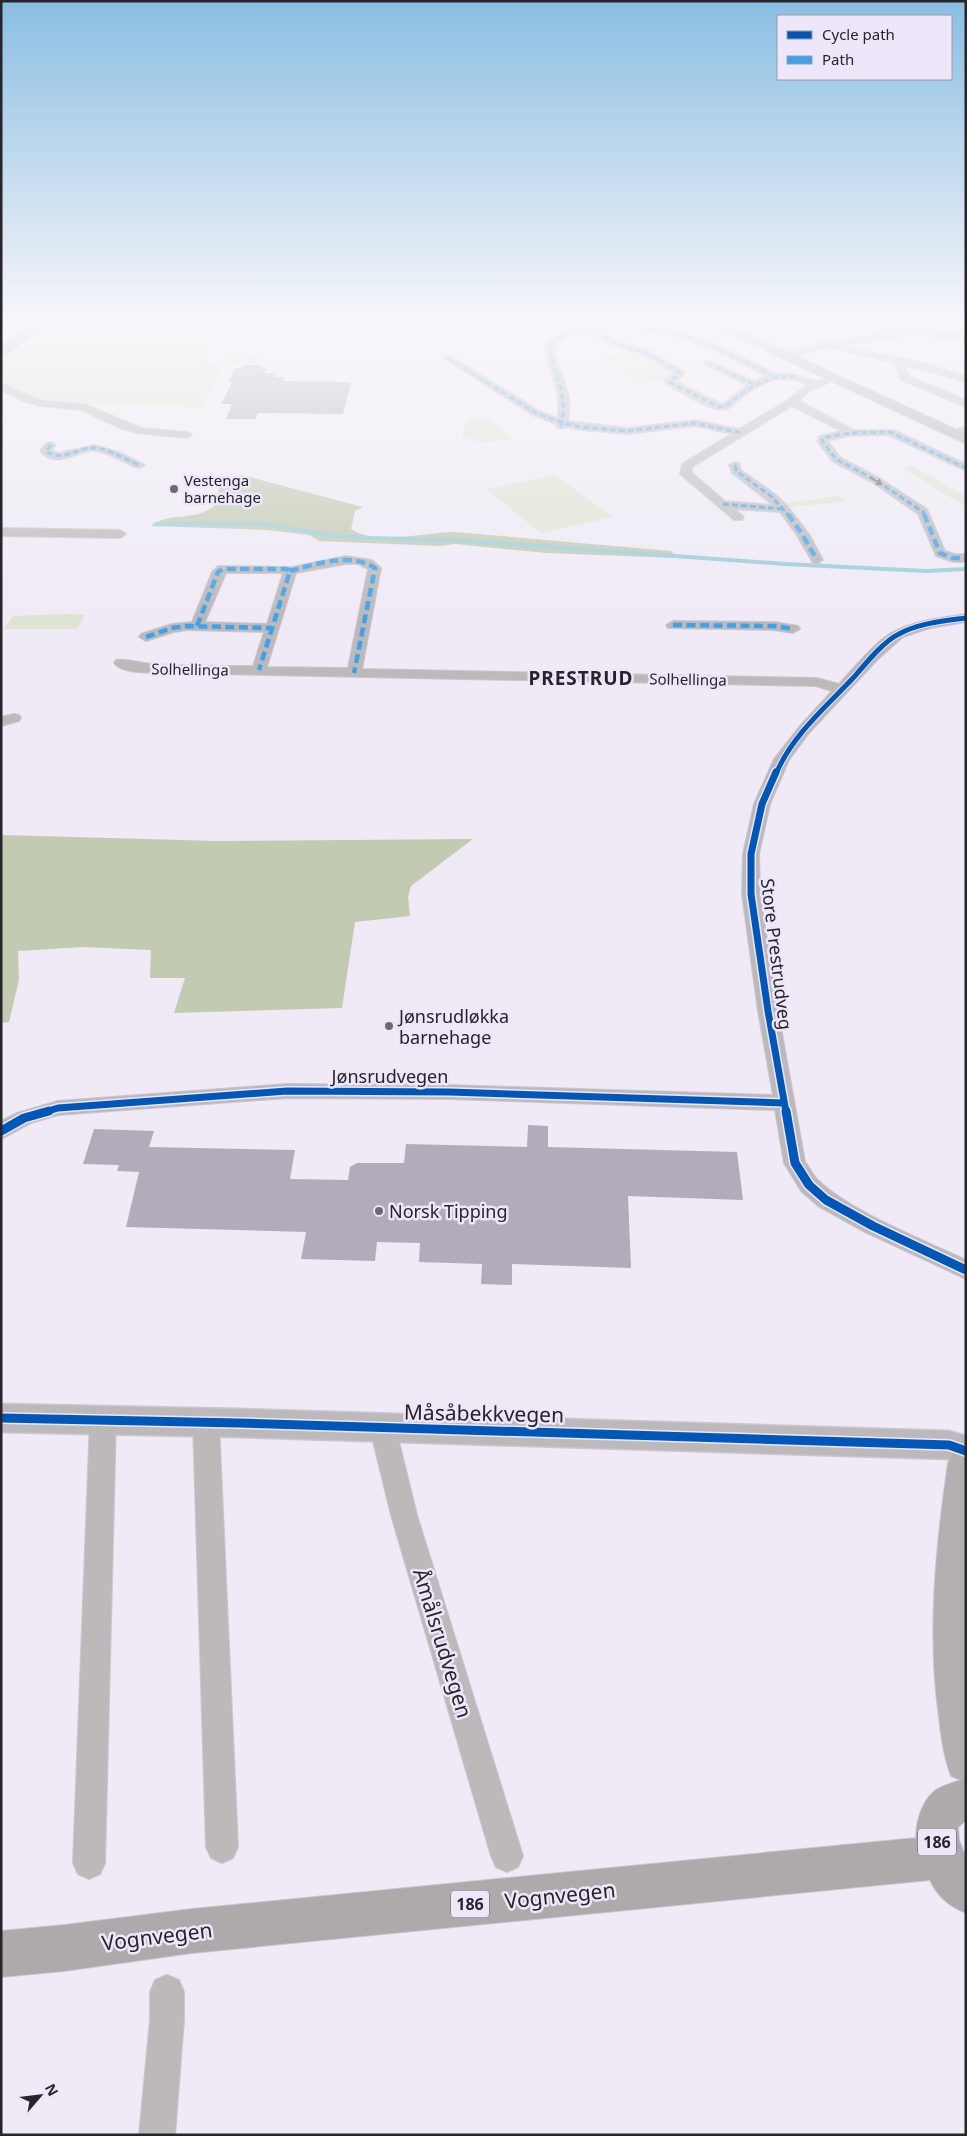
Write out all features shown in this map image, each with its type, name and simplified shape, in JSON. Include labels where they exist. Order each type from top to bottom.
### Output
[{"type":"main road","points":[[919,418],[966,440]]},
{"type":"main road","points":[[966,1464],[957,1519],[954,1597],[954,1667],[966,1761]]},
{"type":"main road","name":"186","points":[[966,1799],[959,1800],[948,1807],[941,1816],[937,1828],[936,1842],[940,1857],[947,1871],[957,1884],[966,1891]]},
{"type":"main road","name":"Vognvegen","points":[[1,1954],[64,1948],[192,1931],[940,1857]]},
{"type":"street","points":[[106,418],[140,432],[187,435]]},
{"type":"street","points":[[547,418],[562,424],[588,428],[628,431],[673,428],[695,423],[741,433]]},
{"type":"street","points":[[562,418],[562,424]]},
{"type":"street","points":[[738,517],[691,478],[684,469],[692,462],[766,418]]},
{"type":"street","points":[[822,418],[852,433]]},
{"type":"street","points":[[952,433],[966,430]]},
{"type":"street","points":[[966,468],[890,432],[829,436],[823,438],[822,441],[836,459],[877,481],[923,512],[940,553],[953,558],[966,558]]},
{"type":"street","points":[[51,445],[46,451],[55,456],[64,456],[95,448],[139,465]]},
{"type":"street","points":[[735,465],[736,471],[771,496],[782,508],[803,534],[817,560]]},
{"type":"street","points":[[723,504],[782,508]]},
{"type":"street","points":[[1,532],[120,534]]},
{"type":"street","points":[[197,626],[218,572],[223,569],[282,569],[290,571],[346,561],[365,562],[375,568],[354,672]]},
{"type":"street","points":[[260,670],[271,628],[290,571]]},
{"type":"street","name":"Store Prestrudveg","points":[[966,618],[928,624],[898,634],[841,689],[782,758],[762,804],[751,854],[751,894],[795,1163],[814,1190],[826,1200],[874,1226],[966,1270]]},
{"type":"street","points":[[673,624],[774,626],[793,629]]},
{"type":"street","name":"Solhellinga","points":[[146,637],[172,628],[197,626],[271,628]]},
{"type":"street","name":"Solhellinga","points":[[121,663],[132,667],[164,669],[817,682],[841,689]]},
{"type":"street","name":"Jønsrudvegen","points":[[1,1131],[24,1118],[58,1108],[287,1091],[449,1092],[784,1102]]},
{"type":"street","name":"Måsåbekkvegen","points":[[1,1418],[102,1419],[949,1445],[966,1451]]},
{"type":"street","points":[[89,1863],[102,1419]]},
{"type":"street","points":[[206,1422],[222,1848]]},
{"type":"street","name":"Åmålsrudvegen","points":[[382,1429],[404,1516],[507,1856]]},
{"type":"street","points":[[157,2135],[167,2020],[167,1992]]},
{"type":"green space","points":[[489,418],[512,439],[481,443],[463,437],[466,419]]},
{"type":"green space","points":[[912,466],[966,496],[966,507],[902,468]]},
{"type":"green space","points":[[242,475],[363,507],[355,511],[351,529],[374,537],[401,537],[455,532],[671,551],[677,558],[547,553],[455,544],[440,546],[319,541],[309,535],[268,530],[151,526],[159,521],[202,513],[210,509],[218,502],[219,484]]},
{"type":"green space","points":[[555,475],[613,517],[541,533],[486,489]]},
{"type":"green space","points":[[840,496],[847,501],[782,508],[778,504]]},
{"type":"green space","points":[[85,615],[77,629],[4,629],[13,616]]},
{"type":"green space","points":[[1,835],[217,841],[473,839],[411,886],[408,897],[410,916],[355,922],[342,1008],[174,1013],[185,978],[150,978],[151,950],[83,947],[18,951],[19,980],[9,1022],[1,1023]]},
{"type":"building","points":[[227,418],[256,418],[255,419]]},
{"type":"building","name":"Norsk Tipping","points":[[528,1125],[548,1126],[548,1147],[737,1152],[743,1200],[628,1196],[631,1268],[512,1264],[512,1285],[481,1284],[482,1264],[419,1262],[420,1243],[377,1242],[375,1261],[301,1259],[306,1232],[126,1227],[139,1172],[117,1171],[119,1165],[83,1164],[94,1129],[154,1131],[149,1147],[295,1150],[290,1179],[348,1180],[350,1167],[357,1163],[404,1163],[406,1144],[527,1147]]},
{"type":"waterway","points":[[156,524],[259,523],[328,535],[368,538],[456,540],[785,564],[926,571],[966,569]]},
{"type":"marked path","points":[[549,418],[581,427],[628,431],[695,423],[741,433]]},
{"type":"marked path","points":[[561,426],[563,418]]},
{"type":"marked path","points":[[966,468],[890,432],[849,433],[823,438],[822,441],[836,459],[877,481],[923,512],[940,553],[953,558],[966,558]]},
{"type":"marked path","points":[[51,445],[46,451],[58,457],[95,448],[139,465]]},
{"type":"marked path","points":[[735,465],[736,471],[771,496],[785,510],[817,560]]},
{"type":"marked path","points":[[723,504],[782,509]]},
{"type":"marked path","points":[[290,571],[321,563],[346,560],[368,563],[375,568],[354,673]]},
{"type":"marked path","points":[[197,626],[218,572],[223,569],[287,569],[290,571],[259,670]]},
{"type":"marked path","points":[[673,625],[774,626],[793,629]]},
{"type":"marked path","points":[[146,637],[172,628],[187,626],[271,628]]},
{"type":"cycle path","points":[[966,618],[928,624],[898,634],[873,656],[804,730],[782,759],[762,804],[751,854],[751,894],[768,1011],[795,1163],[809,1185],[826,1200],[873,1226],[966,1270]]},
{"type":"cycle path","points":[[1,1131],[24,1118],[58,1108],[287,1091],[449,1092],[784,1103]]},
{"type":"cycle path","points":[[1,1418],[238,1423],[949,1445],[966,1451]]},
{"type":"place","name":"Vestenga barnehage","points":[[174,489]]},
{"type":"place","name":"Jønsrudløkka barnehage","points":[[389,1026]]},
{"type":"place","name":"Norsk Tipping","points":[[379,1211]]},
{"type":"district","name":"PRESTRUD","points":[[581,678]]}]
